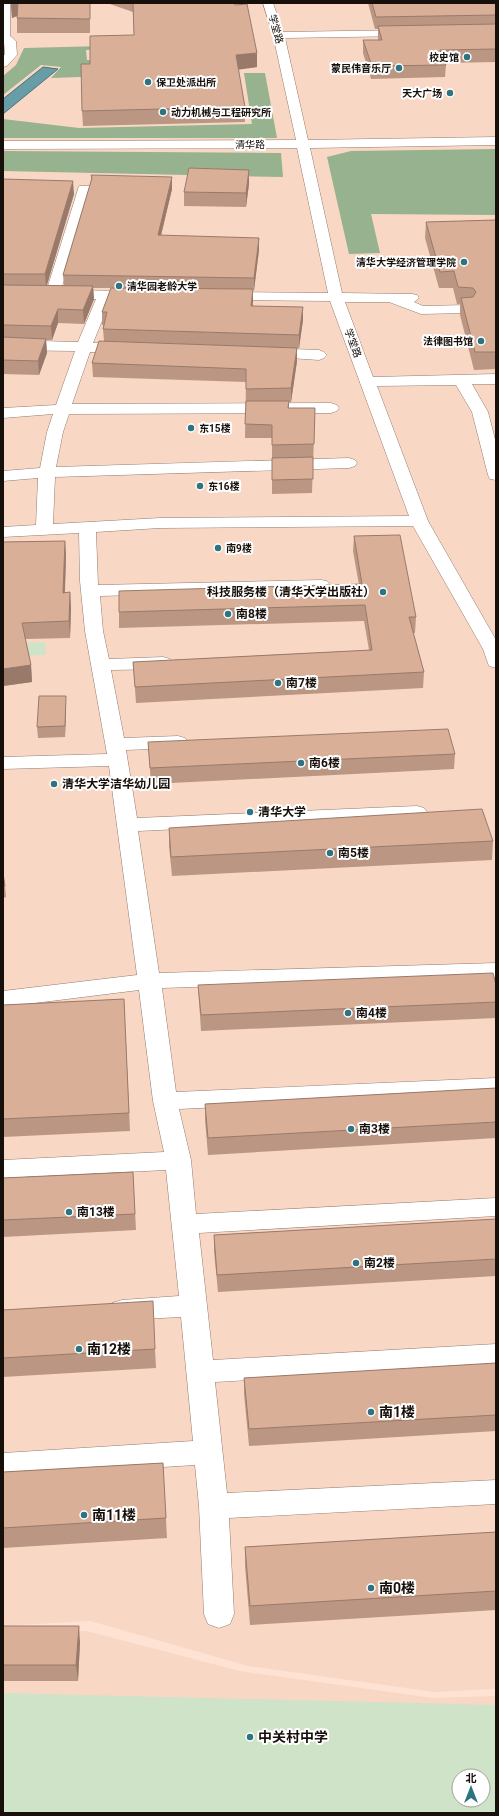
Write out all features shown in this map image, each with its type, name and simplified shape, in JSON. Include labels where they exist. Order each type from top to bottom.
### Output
[{"type":"street","points":[[3,64],[11,55],[10,41],[3,37],[5,3]]},
{"type":"street","name":"学堂路","points":[[268,3],[279,35],[301,144],[336,298],[419,521],[495,653]]},
{"type":"street","points":[[279,35],[420,33]]},
{"type":"street","name":"清华路","points":[[3,145],[301,144],[496,141]]},
{"type":"street","points":[[53,294],[84,189]]},
{"type":"street","points":[[3,293],[152,295]]},
{"type":"street","points":[[44,528],[47,472],[62,409],[84,347],[105,295]]},
{"type":"street","points":[[207,296],[412,298]]},
{"type":"street","points":[[391,298],[420,310],[468,309]]},
{"type":"street","points":[[3,345],[139,349]]},
{"type":"street","points":[[249,353],[319,355]]},
{"type":"street","points":[[461,379],[480,412],[496,475]]},
{"type":"street","points":[[367,382],[496,379]]},
{"type":"street","points":[[3,413],[62,409],[331,408]]},
{"type":"street","points":[[3,476],[47,472],[349,463]]},
{"type":"street","points":[[3,532],[44,528],[160,523],[419,521]]},
{"type":"street","points":[[87,526],[90,591],[94,631],[128,825],[149,981],[154,1007],[165,1101],[178,1160],[214,1506],[219,1614]]},
{"type":"street","points":[[90,591],[321,585]]},
{"type":"street","points":[[100,665],[178,663]]},
{"type":"street","points":[[3,763],[116,752],[194,741]]},
{"type":"street","points":[[128,825],[416,812]]},
{"type":"street","points":[[3,999],[149,981],[496,970]]},
{"type":"street","points":[[165,1101],[496,1086]]},
{"type":"street","points":[[3,1169],[178,1160]]},
{"type":"street","points":[[184,1224],[496,1207]]},
{"type":"street","points":[[98,1311],[193,1306]]},
{"type":"street","points":[[199,1372],[496,1355]]},
{"type":"street","points":[[3,1465],[208,1452]]},
{"type":"street","points":[[214,1506],[496,1492]]},
{"type":"shaded area","name":"清华大学","points":[[3,3],[496,3],[496,1689],[434,1692],[248,1666],[90,1621],[3,1626]]},
{"type":"shaded area","name":"中关村中学","points":[[87,1631],[240,1671],[433,1698],[496,1696],[496,1813],[3,1813],[3,1635]]},
{"type":"green space","points":[[223,43],[86,50],[87,60],[109,60],[109,76],[51,78],[61,67],[41,65],[3,95],[3,76],[16,65],[24,48]]},
{"type":"green space","points":[[244,73],[265,73],[277,138],[3,138],[3,119],[79,128],[252,124]]},
{"type":"green space","points":[[496,149],[496,215],[371,214],[380,253],[349,254],[327,157],[351,151]]},
{"type":"green space","points":[[3,151],[281,153],[283,177],[3,171]]},
{"type":"green space","points":[[3,634],[20,643],[45,642],[46,655],[3,657]]},
{"type":"green space","name":"中关村中学","points":[[3,1693],[496,1705],[496,1813],[3,1813]]},
{"type":"water","points":[[43,67],[58,69],[3,114],[3,99]]},
{"type":"building","points":[[18,3],[90,3],[90,19],[17,18]]},
{"type":"building","points":[[133,3],[247,4],[257,53],[236,55],[245,107],[82,111],[81,64],[90,64],[90,36],[134,35]]},
{"type":"building","points":[[372,3],[495,3],[496,15],[376,17]]},
{"type":"building","points":[[496,24],[496,49],[440,50],[446,65],[372,66],[363,40],[382,40],[378,26]]},
{"type":"building","points":[[189,168],[249,170],[246,193],[184,192]]},
{"type":"building","points":[[91,175],[172,177],[158,235],[259,238],[254,278],[63,275],[92,178]]},
{"type":"building","points":[[3,179],[73,181],[45,274],[3,274]]},
{"type":"building","points":[[496,220],[496,352],[475,352],[461,298],[473,297],[476,292],[473,288],[458,287],[454,271],[440,272],[426,222]]},
{"type":"building","points":[[3,285],[93,286],[83,310],[58,309],[51,326],[3,325]]},
{"type":"building","points":[[111,288],[253,289],[251,306],[303,307],[299,335],[103,329],[107,312],[102,312]]},
{"type":"building","points":[[3,337],[46,339],[38,361],[3,360]]},
{"type":"building","points":[[99,341],[297,348],[291,388],[246,389],[246,369],[92,363]]},
{"type":"building","points":[[246,401],[289,401],[288,408],[315,408],[314,444],[272,445],[272,425],[245,424]]},
{"type":"building","points":[[313,457],[313,479],[272,480],[272,458]]},
{"type":"building","points":[[400,535],[416,617],[409,617],[424,672],[135,687],[133,662],[372,650],[365,605],[119,612],[119,591],[362,584],[354,536]]},
{"type":"building","points":[[65,541],[63,593],[70,592],[69,621],[22,623],[31,665],[3,669],[3,542]]},
{"type":"building","points":[[39,696],[66,696],[65,726],[37,727]]},
{"type":"building","points":[[448,729],[455,754],[150,768],[148,742]]},
{"type":"building","points":[[482,809],[493,841],[171,857],[169,828]]},
{"type":"building","points":[[3,873],[5,886],[3,886]]},
{"type":"building","points":[[493,973],[496,985],[496,1002],[201,1015],[198,985]]},
{"type":"building","points":[[124,999],[129,1113],[3,1119],[3,1005]]},
{"type":"building","points":[[496,1088],[496,1122],[208,1138],[205,1104]]},
{"type":"building","name":"南13楼","points":[[133,1172],[135,1214],[3,1220],[3,1178]]},
{"type":"building","points":[[496,1219],[496,1259],[217,1275],[214,1235]]},
{"type":"building","points":[[153,1301],[155,1349],[3,1358],[3,1310]]},
{"type":"building","name":"南1楼","points":[[496,1363],[496,1415],[249,1429],[244,1378]]},
{"type":"building","name":"南11楼","points":[[163,1463],[166,1518],[3,1528],[3,1472]]},
{"type":"building","name":"南0楼","points":[[496,1532],[496,1591],[250,1606],[245,1547]]},
{"type":"building","points":[[3,1626],[79,1626],[76,1665],[3,1665]]},
{"type":"place","name":"校史馆","points":[[467,57]]},
{"type":"place","name":"蒙民伟音乐厅","points":[[399,68]]},
{"type":"place","name":"保卫处派出所","points":[[148,82]]},
{"type":"place","name":"天大广场","points":[[450,93]]},
{"type":"place","name":"动力机械与工程研究所","points":[[163,112]]},
{"type":"place","name":"清华大学经济管理学院","points":[[464,262]]},
{"type":"place","name":"清华园老龄大学","points":[[119,286]]},
{"type":"place","name":"法律图书馆","points":[[481,341]]},
{"type":"place","name":"东15楼","points":[[191,428]]},
{"type":"place","name":"东16楼","points":[[200,486]]},
{"type":"place","name":"南9楼","points":[[218,548]]},
{"type":"place","name":"科技服务楼（清华大学出版社）","points":[[383,592]]},
{"type":"place","name":"南8楼","points":[[228,614]]},
{"type":"place","name":"南7楼","points":[[278,683]]},
{"type":"place","name":"南6楼","points":[[301,763]]},
{"type":"place","name":"清华大学洁华幼儿园","points":[[54,784]]},
{"type":"place","name":"清华大学","points":[[250,812]]},
{"type":"place","name":"南5楼","points":[[330,853]]},
{"type":"place","name":"南4楼","points":[[348,1013]]},
{"type":"place","name":"南3楼","points":[[351,1129]]},
{"type":"place","name":"南13楼","points":[[69,1212]]},
{"type":"place","name":"南2楼","points":[[356,1263]]},
{"type":"place","name":"南12楼","points":[[79,1349]]},
{"type":"place","name":"南1楼","points":[[371,1412]]},
{"type":"place","name":"南11楼","points":[[84,1515]]},
{"type":"place","name":"南0楼","points":[[371,1588]]},
{"type":"place","name":"中关村中学","points":[[250,1737]]}]
